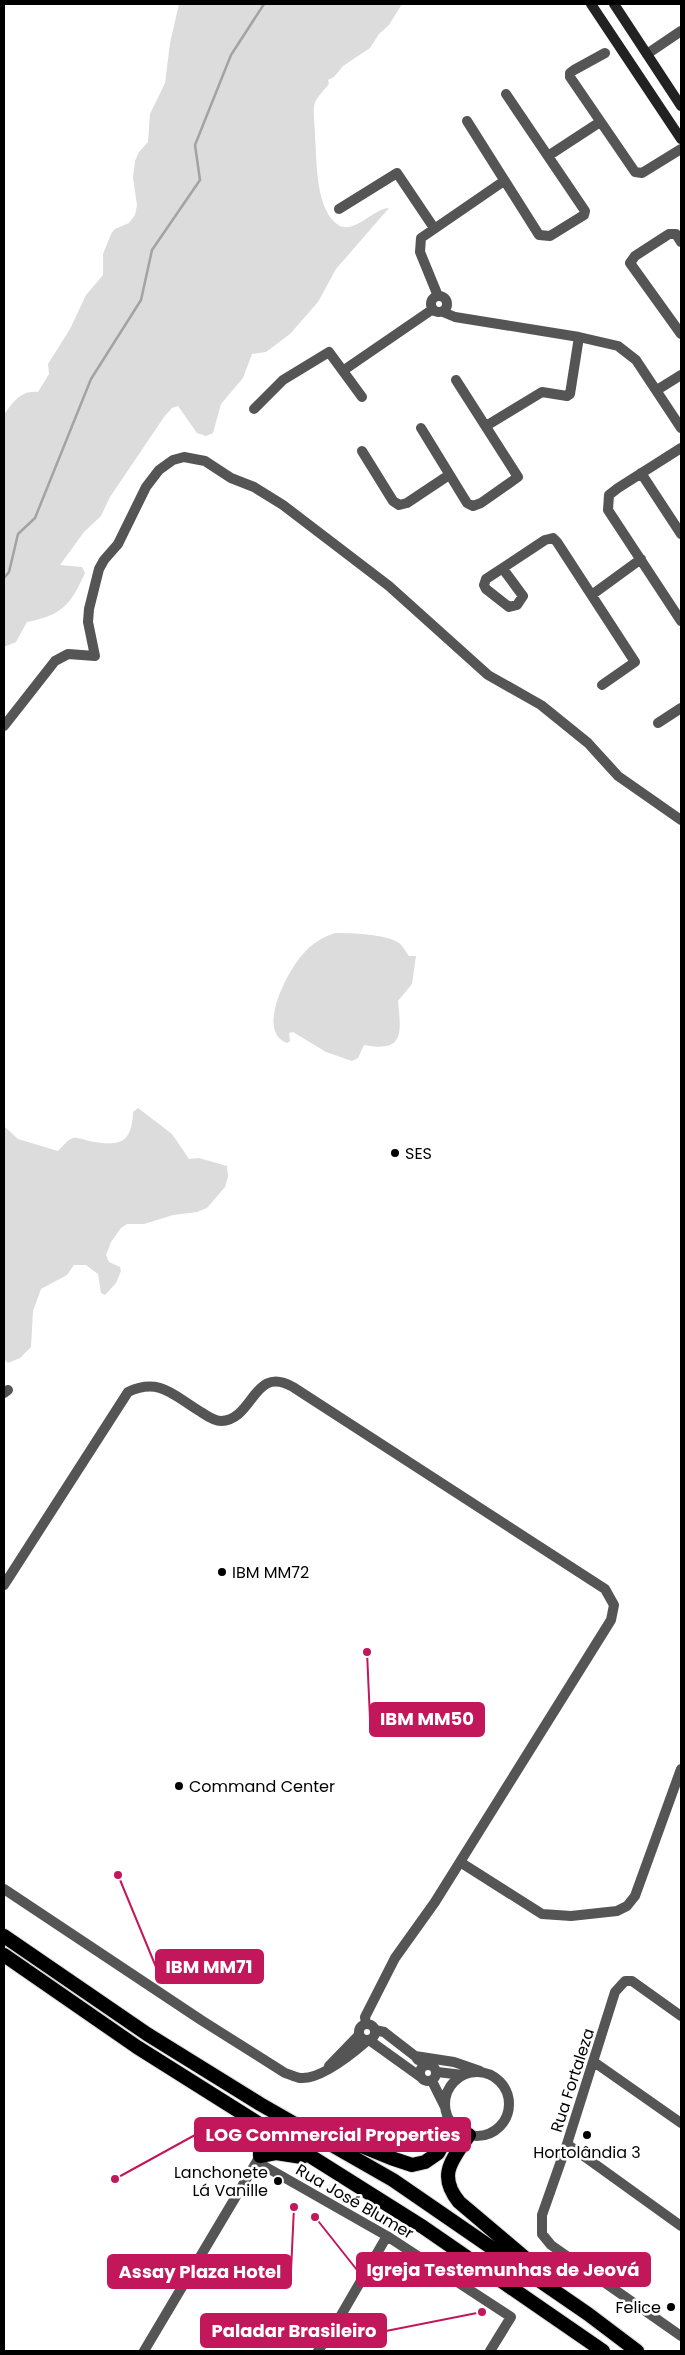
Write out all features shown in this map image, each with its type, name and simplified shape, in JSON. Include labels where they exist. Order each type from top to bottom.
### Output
[{"type":"highway","points":[[4,1936],[147,2034],[260,2104],[393,2180],[588,2314],[637,2351]]},
{"type":"highway","points":[[4,1955],[137,2047],[240,2114],[423,2227],[602,2351]]},
{"type":"highway","points":[[260,2104],[391,2158],[412,2164],[425,2162],[438,2153],[453,2125]]},
{"type":"highway","points":[[240,2114],[250,2122],[260,2137],[258,2159],[276,2153],[310,2158]]},
{"type":"highway","points":[[469,2135],[449,2166],[447,2177],[451,2192],[459,2202],[533,2263],[588,2314]]},
{"type":"main road","points":[[591,4],[681,139]]},
{"type":"main road","points":[[614,4],[681,106]]},
{"type":"street","points":[[647,54],[681,31]]},
{"type":"street","points":[[605,53],[570,73],[570,78],[634,172],[642,173],[681,149]]},
{"type":"street","points":[[467,121],[539,235],[550,236],[584,215],[585,212],[506,94]]},
{"type":"street","points":[[548,156],[600,122]]},
{"type":"street","points":[[340,209],[397,173],[434,228]]},
{"type":"street","points":[[504,181],[421,238],[419,248],[432,278],[439,304],[456,317],[579,337],[618,346],[636,360],[681,428]]},
{"type":"street","points":[[681,242],[676,234],[669,234],[635,256],[630,263],[681,334]]},
{"type":"street","points":[[344,370],[439,304]]},
{"type":"street","points":[[486,426],[542,392],[567,396],[570,394],[579,337]]},
{"type":"street","points":[[254,409],[283,380],[329,352],[333,354],[362,397]]},
{"type":"street","points":[[657,390],[681,375]]},
{"type":"street","points":[[421,428],[467,503],[473,506],[481,503],[518,477],[456,380]]},
{"type":"street","points":[[681,448],[609,495],[608,510],[681,621]]},
{"type":"street","points":[[362,451],[393,501],[399,505],[407,503],[449,474]]},
{"type":"street","points":[[4,726],[54,661],[68,654],[95,656],[88,622],[99,569],[118,544],[152,478],[173,460],[191,457],[205,461],[230,478],[254,487],[283,505],[389,586],[488,675],[541,706],[588,743],[618,776],[681,820]]},
{"type":"street","points":[[641,473],[681,534]]},
{"type":"street","points":[[503,569],[545,540],[553,538],[592,594],[635,662],[602,686]]},
{"type":"street","points":[[592,594],[640,559]]},
{"type":"street","points":[[658,723],[681,708]]},
{"type":"street","points":[[4,1585],[128,1392],[144,1385],[164,1389],[211,1418],[220,1421],[227,1420],[243,1411],[258,1388],[266,1384],[279,1382],[293,1387],[598,1583],[611,1596],[614,1605],[611,1620],[460,1862],[395,1958],[365,2017],[375,2035],[365,2038],[327,2069],[313,2077],[300,2078],[285,2073],[128,1972],[4,1889]]},
{"type":"street","points":[[460,1862],[542,1914],[571,1916],[616,1911],[627,1906],[635,1896],[681,1769]]},
{"type":"street","name":"Rua Fortaleza","points":[[681,2016],[632,1981],[625,1980],[621,1983],[615,1992],[594,2062],[542,2215],[542,2234],[551,2245],[681,2336]]},
{"type":"street","points":[[415,2056],[454,2062],[483,2072],[501,2082],[507,2091],[510,2101],[509,2111],[498,2128],[484,2135],[469,2135],[453,2125],[430,2077],[420,2070],[427,2065],[420,2064],[415,2056],[384,2032],[372,2027],[360,2029],[365,2038],[430,2077],[483,2072]]},
{"type":"street","points":[[594,2062],[681,2123]]},
{"type":"street","points":[[446,2109],[446,2097],[449,2088],[463,2075]]},
{"type":"street","points":[[567,2144],[681,2226]]},
{"type":"street","points":[[144,2351],[258,2159]]},
{"type":"street","name":"Rua José Blumer","points":[[258,2159],[387,2236],[511,2317],[490,2351]]},
{"type":"street","points":[[318,2351],[333,2329],[387,2236]]},
{"type":"street","points":[[325,2351],[333,2329]]},
{"type":"shaded area","points":[[179,4],[402,4],[389,25],[379,34],[370,48],[343,66],[334,77],[328,80],[329,84],[316,100],[314,106],[319,185],[326,210],[332,219],[340,226],[352,226],[383,209],[389,208],[336,269],[318,302],[290,334],[266,352],[252,354],[243,378],[221,404],[213,433],[206,436],[197,433],[178,406],[172,408],[164,417],[110,497],[101,516],[84,532],[60,565],[82,567],[85,573],[75,594],[57,612],[27,622],[16,642],[4,647],[4,415],[14,401],[22,395],[38,392],[49,374],[48,364],[70,329],[86,295],[103,275],[103,254],[111,234],[115,229],[129,223],[135,215],[137,205],[133,178],[135,161],[139,152],[148,142],[150,114],[165,83],[170,43]]},
{"type":"shaded area","points":[[335,933],[386,938],[399,943],[409,956],[416,956],[412,984],[398,1001],[400,1022],[398,1038],[394,1043],[387,1046],[364,1045],[358,1058],[352,1061],[326,1052],[293,1032],[289,1033],[290,1041],[287,1043],[278,1037],[274,1027],[277,1000],[297,962],[313,944]]},
{"type":"shaded area","points":[[138,1108],[172,1134],[189,1159],[199,1158],[227,1166],[228,1177],[225,1187],[207,1208],[197,1212],[173,1215],[144,1224],[127,1224],[121,1228],[111,1242],[106,1255],[109,1262],[120,1267],[121,1271],[116,1283],[105,1295],[101,1293],[98,1274],[86,1265],[74,1265],[67,1275],[41,1289],[33,1311],[31,1347],[20,1358],[8,1363],[4,1359],[4,1126],[18,1139],[58,1151],[73,1138],[108,1143],[121,1141],[130,1132],[133,1112]]},
{"type":"waterway","points":[[4,578],[9,572],[18,534],[35,518],[91,379],[141,300],[152,250],[200,180],[195,145],[231,55],[264,4]]},
{"type":"place","name":"SES","points":[[395,1153]]},
{"type":"place","name":"IBM MM72","points":[[222,1572]]},
{"type":"place","name":"IBM MM50","points":[[367,1652]]},
{"type":"place","name":"Command Center","points":[[179,1786]]},
{"type":"place","name":"IBM MM71","points":[[118,1875]]},
{"type":"place","name":"Hortolândia 3","points":[[587,2135]]},
{"type":"place","name":"LOG Commercial Properties","points":[[115,2179]]},
{"type":"place","name":"Lanchonete Lá Vanille","points":[[278,2181]]},
{"type":"place","name":"Assay Plaza Hotel","points":[[294,2207]]},
{"type":"place","name":"Igreja Testemunhas de Jeová","points":[[315,2217]]},
{"type":"place","name":"Felice","points":[[671,2307]]},
{"type":"place","name":"Paladar Brasileiro","points":[[482,2312]]}]
